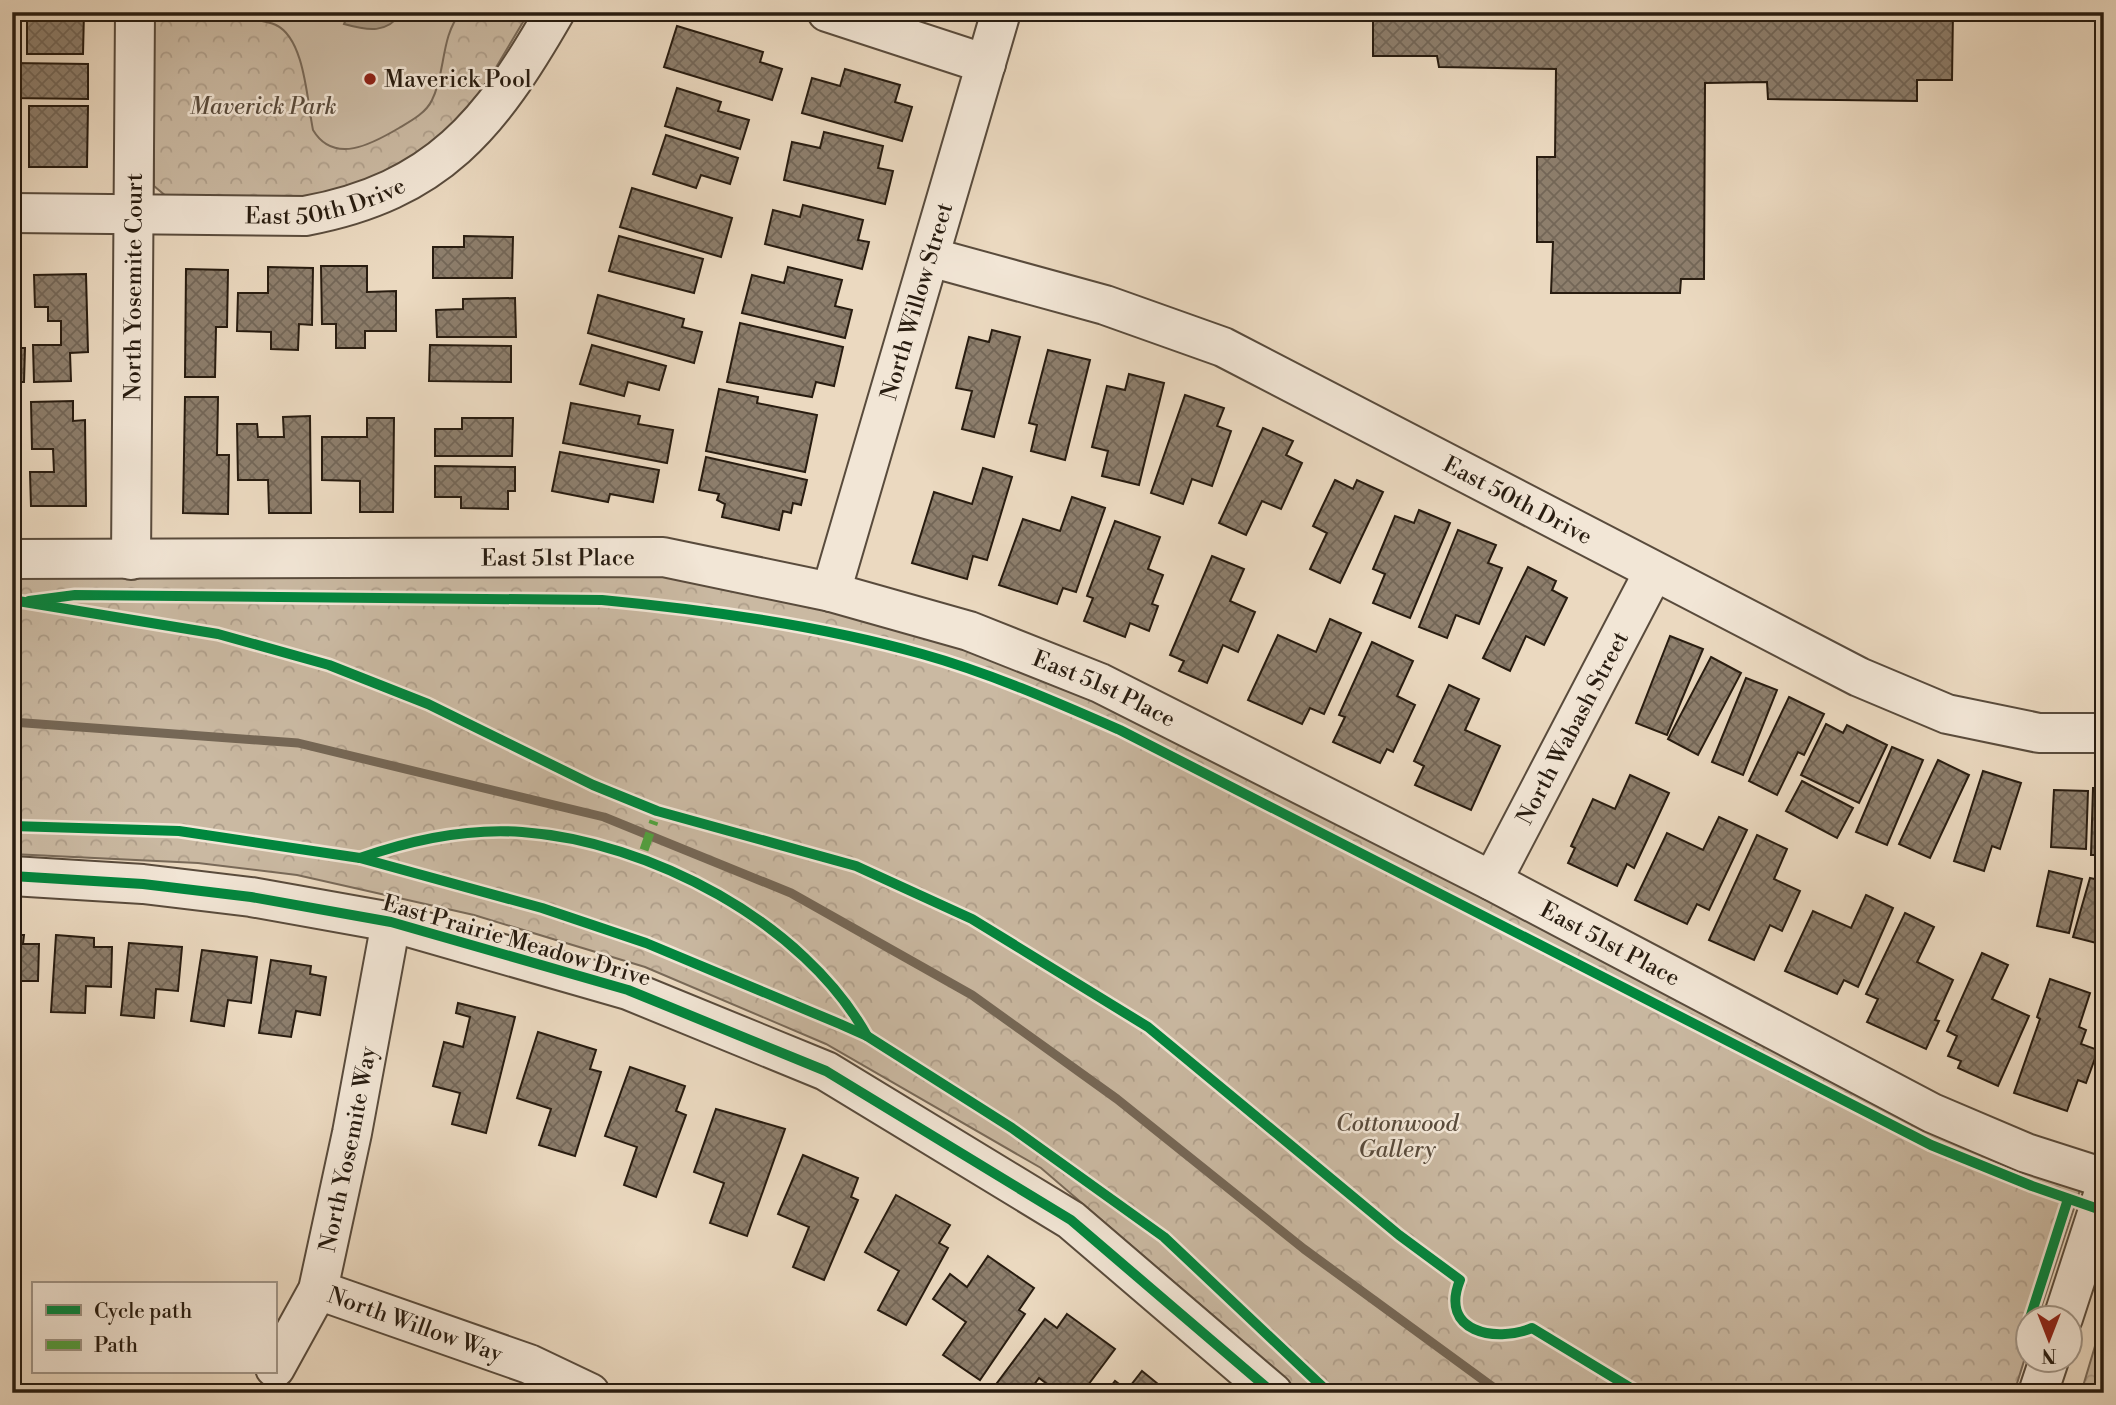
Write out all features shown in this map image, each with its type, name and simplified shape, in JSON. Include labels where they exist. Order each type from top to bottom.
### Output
[{"type":"street","name":"North Yosemite Court","points":[[131,561],[135,12]]},
{"type":"street","name":"East 50th Drive","points":[[12,213],[305,216],[346,208],[383,195],[430,169],[469,136],[514,78],[555,12]]},
{"type":"street","points":[[827,12],[986,64]]},
{"type":"street","name":"North Willow Street","points":[[831,592],[1001,12]]},
{"type":"street","name":"East 50th Drive","points":[[930,257],[1105,305],[1223,347],[1653,573],[1859,677],[1947,714],[2039,733],[2104,733]]},
{"type":"street","name":"East 51st Place","points":[[12,559],[131,561],[663,557],[831,592],[969,631],[1100,683],[1492,881],[1932,1113],[2026,1153],[2104,1178]]},
{"type":"street","name":"North Wabash Street","points":[[1492,881],[1653,573]]},
{"type":"street","name":"East Prairie Meadow Drive","points":[[12,876],[143,884],[224,894],[391,922],[628,990],[826,1072],[1071,1220],[1273,1393]]},
{"type":"street","name":"North Yosemite Way","points":[[276,1366],[318,1290],[352,1133],[391,922]]},
{"type":"street","points":[[2068,1304],[2104,1192]]},
{"type":"street","name":"North Willow Way","points":[[318,1290],[529,1364],[590,1393]]},
{"type":"street","name":"North Yosemite Way","points":[[260,1393],[272,1374]]},
{"type":"street","points":[[2038,1393],[2044,1374]]},
{"type":"green space","name":"Maverick Park","points":[[154,12],[529,12],[485,86],[447,132],[398,169],[344,194],[287,201],[173,202],[154,186]]},
{"type":"green space","name":"Maverick Pool","points":[[229,12],[461,12],[450,32],[436,89],[426,109],[377,140],[342,149],[322,141],[313,130],[299,57],[286,32],[276,25]]},
{"type":"green space","name":"Cottonwood Gallery","points":[[670,567],[822,598],[1066,680],[2081,1187],[2042,1304],[2014,1304],[2014,1374],[2020,1374],[2014,1393],[1292,1393],[1223,1324],[1041,1168],[826,1044],[645,967],[474,915],[297,875],[198,863],[12,854],[12,568]]},
{"type":"green space","points":[[2104,1316],[2104,1393],[2081,1393]]},
{"type":"water","name":"Maverick Pool","points":[[349,12],[403,12],[390,24],[369,29],[344,24]]},
{"type":"building","points":[[12,12],[21,12],[19,50],[12,50]]},
{"type":"building","points":[[27,12],[84,12],[83,54],[27,54]]},
{"type":"building","points":[[1357,12],[1953,12],[1952,80],[1917,80],[1917,101],[1768,99],[1767,82],[1705,83],[1704,279],[1681,279],[1680,293],[1551,293],[1553,242],[1537,242],[1537,157],[1555,157],[1556,69],[1439,67],[1437,56],[1373,56],[1373,18],[1357,16]]},
{"type":"building","points":[[677,26],[763,52],[760,62],[782,69],[772,100],[664,67]]},
{"type":"building","points":[[12,63],[88,64],[88,99],[12,98]]},
{"type":"building","points":[[845,69],[900,85],[895,102],[912,107],[902,141],[802,113],[812,78],[840,86]]},
{"type":"building","points":[[677,88],[721,102],[718,111],[749,120],[740,149],[665,126]]},
{"type":"building","points":[[29,106],[88,106],[87,167],[29,167]]},
{"type":"building","points":[[12,109],[20,109],[19,164],[12,164]]},
{"type":"building","points":[[824,132],[883,146],[878,168],[893,171],[885,204],[784,180],[792,142],[820,148]]},
{"type":"building","points":[[666,135],[738,158],[730,184],[701,175],[696,188],[653,174]]},
{"type":"building","points":[[632,188],[732,218],[721,257],[620,227]]},
{"type":"building","points":[[803,205],[863,220],[858,240],[869,242],[862,269],[765,244],[773,210],[800,217]]},
{"type":"building","points":[[464,236],[513,237],[512,278],[433,278],[433,247],[464,247]]},
{"type":"building","points":[[619,236],[703,259],[694,293],[609,271]]},
{"type":"building","points":[[321,266],[367,266],[367,292],[396,291],[396,331],[365,331],[365,348],[336,348],[336,324],[322,324]]},
{"type":"building","points":[[268,267],[313,268],[312,325],[299,324],[298,350],[271,349],[271,332],[237,331],[238,293],[268,293]]},
{"type":"building","points":[[788,267],[842,280],[835,306],[852,310],[845,338],[742,313],[752,275],[784,283]]},
{"type":"building","points":[[186,269],[228,270],[227,327],[216,327],[215,377],[185,377]]},
{"type":"building","points":[[86,274],[88,352],[70,353],[71,381],[34,382],[33,345],[61,345],[61,321],[48,321],[48,307],[35,307],[34,275]]},
{"type":"building","points":[[598,295],[684,319],[682,327],[702,332],[694,363],[588,333]]},
{"type":"building","points":[[515,298],[516,337],[437,337],[436,310],[463,309],[463,299]]},
{"type":"building","points":[[740,323],[843,347],[834,386],[816,382],[812,397],[727,382]]},
{"type":"building","points":[[992,330],[1020,337],[994,437],[962,429],[972,391],[956,388],[969,337],[989,342]]},
{"type":"building","points":[[430,345],[511,346],[511,382],[429,381]]},
{"type":"building","points":[[592,345],[666,366],[659,390],[628,382],[624,396],[580,384]]},
{"type":"building","points":[[12,348],[25,348],[24,382],[12,382]]},
{"type":"building","points":[[1048,350],[1090,360],[1065,460],[1031,451],[1037,425],[1029,423]]},
{"type":"building","points":[[1129,374],[1164,383],[1139,485],[1102,476],[1108,451],[1092,447],[1107,386],[1125,390]]},
{"type":"building","points":[[719,389],[758,397],[757,403],[817,415],[805,472],[706,451]]},
{"type":"building","points":[[1185,395],[1224,408],[1217,426],[1231,431],[1212,486],[1192,479],[1183,504],[1151,493]]},
{"type":"building","points":[[185,397],[218,397],[217,455],[229,455],[228,514],[183,513]]},
{"type":"building","points":[[73,401],[73,421],[85,420],[86,506],[31,506],[30,472],[54,472],[53,449],[32,449],[31,402]]},
{"type":"building","points":[[571,403],[640,416],[638,424],[673,430],[667,463],[563,443]]},
{"type":"building","points":[[310,416],[311,513],[269,513],[268,480],[238,480],[237,424],[257,424],[258,437],[284,437],[283,417]]},
{"type":"building","points":[[367,418],[394,418],[393,512],[360,512],[360,481],[322,480],[322,437],[367,437]]},
{"type":"building","points":[[462,418],[513,418],[512,456],[435,456],[435,429],[462,429]]},
{"type":"building","points":[[12,426],[19,426],[18,506],[12,506]]},
{"type":"building","points":[[1263,428],[1293,441],[1286,455],[1302,463],[1281,509],[1262,501],[1246,535],[1219,523]]},
{"type":"building","points":[[560,452],[659,470],[653,502],[610,494],[608,502],[552,491]]},
{"type":"building","points":[[706,457],[807,480],[801,505],[793,503],[791,513],[783,511],[779,530],[722,517],[725,504],[717,500],[719,494],[699,490]]},
{"type":"building","points":[[435,466],[515,467],[515,491],[508,491],[508,509],[461,508],[461,497],[435,497]]},
{"type":"building","points":[[983,468],[1012,477],[987,560],[973,556],[967,579],[912,563],[934,492],[972,504]]},
{"type":"building","points":[[1335,480],[1353,489],[1357,480],[1383,492],[1340,583],[1310,569],[1327,533],[1313,526]]},
{"type":"building","points":[[1072,497],[1105,508],[1076,592],[1063,588],[1057,604],[999,585],[1023,519],[1060,531]]},
{"type":"building","points":[[1419,510],[1450,523],[1410,618],[1373,603],[1385,574],[1373,569],[1395,516],[1414,523]]},
{"type":"building","points":[[1115,521],[1160,537],[1148,569],[1163,575],[1152,604],[1158,606],[1149,631],[1130,623],[1125,637],[1084,621],[1093,598],[1087,596]]},
{"type":"building","points":[[1458,530],[1496,545],[1488,563],[1502,568],[1479,624],[1456,615],[1447,638],[1419,627]]},
{"type":"building","points":[[1212,556],[1244,569],[1230,601],[1255,612],[1238,652],[1223,645],[1207,683],[1179,671],[1184,661],[1170,655]]},
{"type":"building","points":[[1528,567],[1556,581],[1552,590],[1567,598],[1544,645],[1526,636],[1510,671],[1483,658]]},
{"type":"building","points":[[1330,619],[1361,633],[1324,714],[1310,708],[1302,724],[1248,700],[1278,635],[1316,652]]},
{"type":"building","points":[[1670,636],[1703,649],[1667,735],[1636,723]]},
{"type":"building","points":[[1372,642],[1413,661],[1397,696],[1415,705],[1393,752],[1387,749],[1380,763],[1333,742],[1345,717],[1339,715]]},
{"type":"building","points":[[1711,657],[1741,673],[1698,755],[1668,739]]},
{"type":"building","points":[[1746,678],[1777,690],[1743,775],[1712,762]]},
{"type":"building","points":[[1449,685],[1479,699],[1465,730],[1500,746],[1471,810],[1415,785],[1424,766],[1414,761]]},
{"type":"building","points":[[1789,697],[1824,714],[1804,755],[1798,752],[1777,795],[1749,781]]},
{"type":"building","points":[[1826,724],[1843,733],[1847,725],[1887,745],[1859,803],[1801,775]]},
{"type":"building","points":[[1892,747],[1923,760],[1887,845],[1856,832]]},
{"type":"building","points":[[1938,760],[1969,775],[1930,858],[1899,844]]},
{"type":"building","points":[[1983,771],[2021,783],[2000,849],[1992,846],[1984,871],[1954,861]]},
{"type":"building","points":[[1630,775],[1669,793],[1634,868],[1627,864],[1617,886],[1568,863],[1575,848],[1571,846],[1593,799],[1615,809]]},
{"type":"building","points":[[1802,781],[1853,808],[1837,838],[1786,811]]},
{"type":"building","points":[[2093,788],[2104,788],[2104,855],[2091,855]]},
{"type":"building","points":[[2054,790],[2088,791],[2086,849],[2051,847]]},
{"type":"building","points":[[1719,817],[1747,830],[1709,910],[1697,904],[1687,924],[1635,900],[1667,833],[1703,850]]},
{"type":"building","points":[[1757,835],[1787,849],[1774,879],[1800,891],[1782,931],[1770,925],[1754,960],[1709,940]]},
{"type":"building","points":[[2049,871],[2082,879],[2069,933],[2037,926]]},
{"type":"building","points":[[2090,878],[2104,881],[2104,945],[2073,937]]},
{"type":"building","points":[[1866,895],[1893,908],[1858,987],[1844,980],[1837,994],[1785,971],[1813,911],[1851,928]]},
{"type":"building","points":[[1905,913],[1934,927],[1917,962],[1953,980],[1935,1020],[1939,1021],[1926,1049],[1867,1022],[1878,999],[1866,994]]},
{"type":"building","points":[[12,935],[24,935],[23,944],[39,944],[38,981],[14,981],[13,1010]]},
{"type":"building","points":[[56,935],[94,938],[94,947],[112,947],[111,987],[86,986],[85,1013],[51,1012]]},
{"type":"building","points":[[129,943],[182,947],[178,991],[156,989],[154,1018],[121,1015]]},
{"type":"building","points":[[202,950],[257,957],[251,1003],[228,1000],[224,1026],[191,1021]]},
{"type":"building","points":[[1982,953],[2008,965],[1992,999],[2029,1016],[1998,1086],[1958,1068],[1961,1061],[1948,1056],[1957,1036],[1947,1031]]},
{"type":"building","points":[[271,960],[311,966],[310,974],[326,977],[320,1015],[296,1011],[291,1037],[259,1033]]},
{"type":"building","points":[[2050,979],[2090,993],[2079,1027],[2086,1030],[2081,1044],[2098,1050],[2086,1083],[2078,1080],[2067,1111],[2014,1093],[2040,1019],[2037,1017]]},
{"type":"building","points":[[458,1003],[515,1017],[486,1133],[452,1124],[460,1093],[433,1086],[444,1042],[463,1047],[470,1017],[456,1013]]},
{"type":"building","points":[[538,1032],[596,1050],[590,1069],[601,1072],[575,1156],[539,1145],[551,1109],[517,1098]]},
{"type":"building","points":[[630,1067],[685,1086],[676,1111],[686,1115],[656,1197],[624,1185],[637,1147],[605,1136]]},
{"type":"building","points":[[716,1109],[785,1129],[747,1236],[710,1223],[724,1183],[694,1172]]},
{"type":"building","points":[[803,1155],[858,1178],[851,1197],[858,1200],[824,1280],[793,1267],[809,1227],[778,1214]]},
{"type":"building","points":[[896,1195],[950,1225],[939,1243],[948,1248],[906,1325],[878,1310],[899,1271],[865,1252]]},
{"type":"building","points":[[988,1256],[1034,1288],[1019,1310],[1025,1314],[980,1380],[943,1355],[966,1322],[933,1299],[950,1274],[967,1287]]},
{"type":"building","points":[[1067,1314],[1115,1349],[1082,1393],[1059,1393],[1039,1378],[1028,1393],[991,1391],[1045,1319],[1057,1328]]},
{"type":"building","points":[[1142,1371],[1169,1393],[1106,1393],[1115,1381],[1127,1390]]},
{"type":"waterway","points":[[12,722],[298,743],[604,817],[791,893],[972,995],[1117,1099],[1304,1249],[1501,1393]]},
{"type":"marked path","points":[[644,850],[654,821]]},
{"type":"marked path","points":[[1610,1393],[1621,1383]]},
{"type":"cycle path","points":[[29,601],[75,595],[602,600],[764,620],[844,635],[922,654],[998,679],[1120,730],[1931,1145],[2032,1186],[2104,1211]]},
{"type":"cycle path","points":[[12,600],[218,634],[329,665],[428,704],[593,785],[657,811],[856,866],[972,919],[1148,1027],[1399,1235],[1460,1280],[1456,1298],[1457,1312],[1464,1322],[1487,1333],[1502,1334],[1532,1328],[1639,1393]]},
{"type":"cycle path","points":[[12,826],[179,831],[360,858],[542,908],[646,943],[840,1024],[867,1036],[1012,1128],[1164,1237],[1329,1393]]},
{"type":"cycle path","points":[[360,858],[439,837],[501,831],[571,839],[621,852],[670,870],[718,895],[764,924],[804,957],[839,995],[867,1036]]},
{"type":"cycle path","points":[[12,876],[143,884],[251,897],[391,922],[628,990],[826,1071],[1071,1220],[1273,1393]]},
{"type":"cycle path","points":[[2034,1304],[2068,1199]]},
{"type":"place","name":"Maverick Pool","points":[[370,79]]}]
